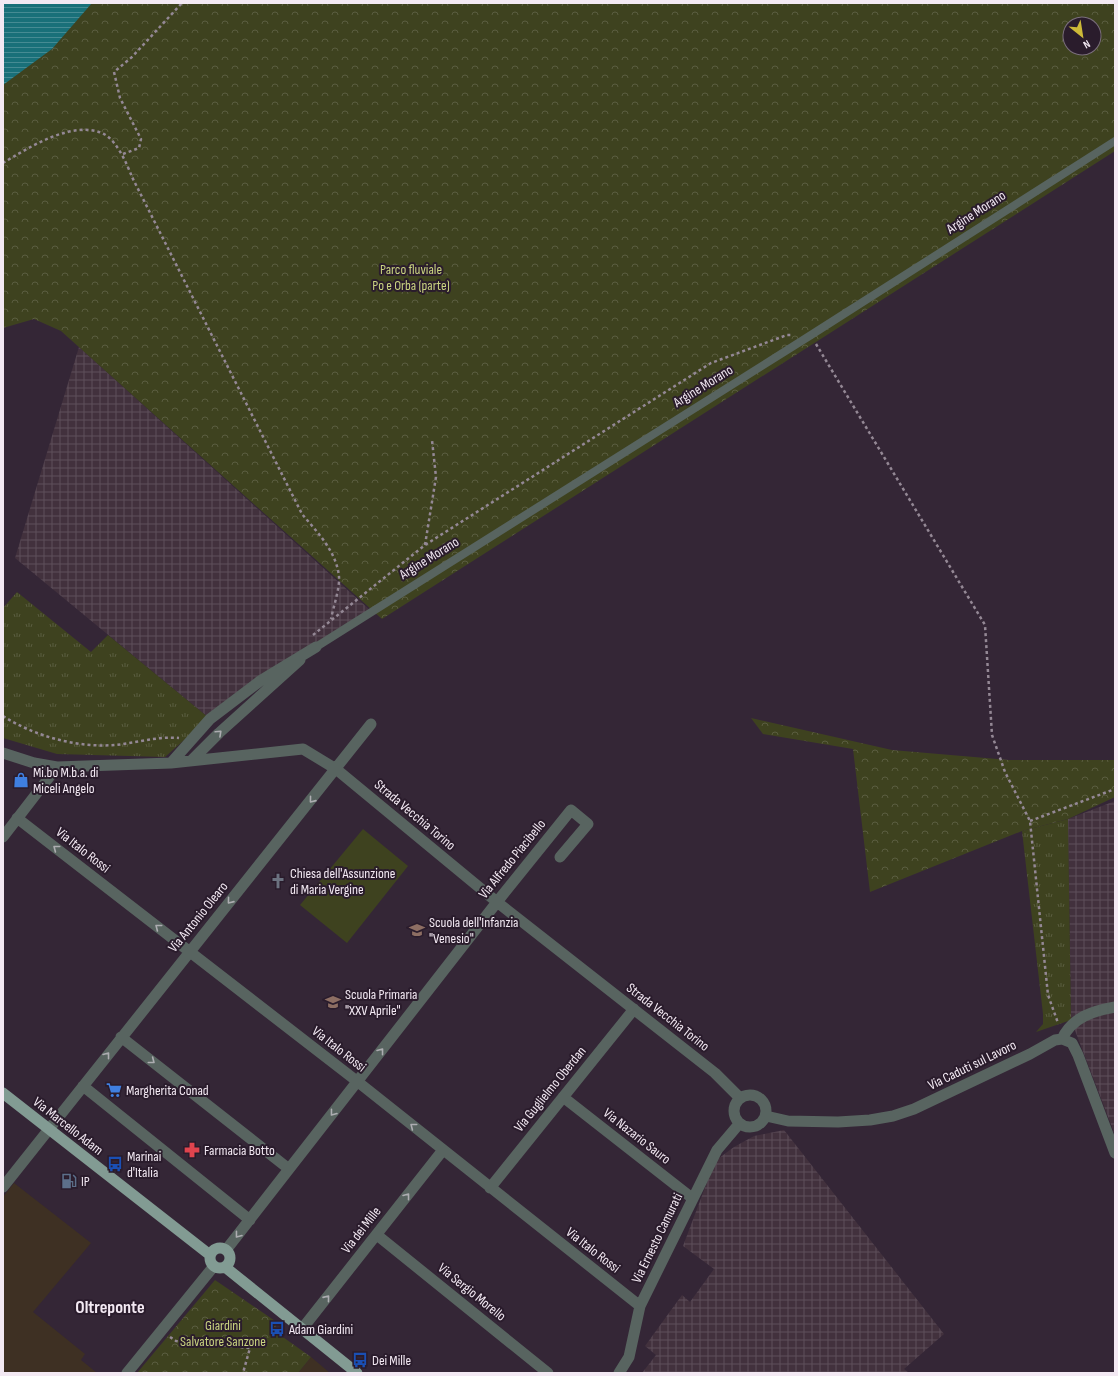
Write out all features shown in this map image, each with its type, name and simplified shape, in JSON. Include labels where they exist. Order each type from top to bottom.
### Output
[{"type":"main road","name":"Via Marcello Adam","points":[[3,1093],[210,1255]]},
{"type":"main road","points":[[220,1266],[230,1259],[226,1250],[217,1248],[210,1255],[210,1261],[220,1266],[357,1373]]},
{"type":"street","name":"Argine Morano","points":[[171,763],[210,719],[260,680],[316,647]]},
{"type":"street","name":"Argine Morano","points":[[192,760],[219,733],[286,674],[306,654]]},
{"type":"street","name":"Via Antonio Olearo","points":[[3,1187],[189,951],[371,724]]},
{"type":"street","name":"Strada Vecchia Torino","points":[[3,753],[34,763],[57,767],[171,763],[303,749],[336,769],[497,902],[715,1073],[740,1098]]},
{"type":"street","points":[[3,837],[57,767]]},
{"type":"street","name":"Via Alfredo Piacibello","points":[[226,1250],[497,902],[571,810],[588,824],[560,857]]},
{"type":"street","name":"Via Italo Rossi","points":[[18,818],[358,1082],[640,1306]]},
{"type":"street","points":[[1115,1007],[1084,1016],[1074,1021],[1068,1027],[1062,1039],[1072,1043],[1078,1055],[1115,1153]]},
{"type":"street","name":"Via Guglielmo Oberdan","points":[[490,1188],[634,1009]]},
{"type":"street","points":[[121,1037],[289,1169]]},
{"type":"street","name":"Via Caduti sul Lavoro","points":[[766,1116],[788,1121],[838,1122],[870,1120],[893,1116],[914,1109],[1030,1054],[1050,1042],[1062,1039]]},
{"type":"street","points":[[83,1086],[250,1220]]},
{"type":"street","points":[[749,1094],[759,1097],[765,1105],[766,1116],[759,1124],[754,1127],[749,1127],[739,1124],[733,1111],[740,1098],[749,1094]]},
{"type":"street","name":"Via Nazario Sauro","points":[[563,1097],[692,1198]]},
{"type":"street","name":"Via Ernesto Camurati","points":[[619,1373],[629,1357],[640,1306],[692,1198],[717,1150],[739,1124]]},
{"type":"street","name":"Via dei Mille","points":[[302,1329],[443,1150]]},
{"type":"street","name":"Via Sergio Morello","points":[[377,1235],[548,1373]]},
{"type":"street","points":[[128,1373],[162,1330],[220,1266]]},
{"type":"lane","name":"Argine Morano","points":[[316,647],[811,335],[1115,141]]},
{"type":"path","points":[[123,154],[139,148],[141,139],[120,98],[114,72],[132,57],[182,3]]},
{"type":"path","points":[[3,163],[50,137],[72,132],[87,131],[104,134],[123,154],[136,184],[302,514],[326,543],[334,560],[339,578],[331,620]]},
{"type":"path","points":[[307,639],[425,545],[711,363],[787,335],[811,335],[985,625],[992,735],[1005,772],[1030,820],[1048,995],[1056,1014],[1062,1039]]},
{"type":"path","points":[[425,545],[436,477],[432,440]]},
{"type":"path","points":[[3,716],[46,737],[87,744],[114,745],[164,737],[191,739]]},
{"type":"path","points":[[1030,820],[1115,789]]},
{"type":"path","points":[[162,1330],[176,1341],[250,1348],[243,1373]]},
{"type":"shaded area","points":[[79,347],[371,611],[209,718],[15,558]]},
{"type":"shaded area","points":[[1115,801],[1115,1135],[1071,1020],[1068,819]]},
{"type":"shaded area","points":[[784,1130],[944,1334],[904,1369],[909,1373],[642,1373],[656,1355],[645,1346],[682,1295],[690,1302],[714,1269],[683,1246],[715,1161],[734,1147],[754,1136]]},
{"type":"shaded area","points":[[14,1183],[91,1243],[33,1312],[85,1354],[81,1360],[97,1373],[3,1373],[3,1197]]},
{"type":"shaded area","points":[[311,1357],[330,1373],[298,1373]]},
{"type":"green space","name":"Parco fluviale Po e Orba (parte)","points":[[3,3],[1115,3],[1115,151],[382,619],[61,331],[34,319],[3,328]]},
{"type":"green space","points":[[17,592],[91,652],[108,635],[209,718],[165,757],[57,754],[3,738],[3,608]]},
{"type":"green space","points":[[751,718],[892,750],[1009,760],[1115,760],[1115,797],[1068,819],[1022,831],[870,892],[853,749],[763,734]]},
{"type":"green space","points":[[1068,819],[1071,1020],[1036,1032],[1043,1024],[1043,1014],[1022,831]]},
{"type":"green space","points":[[363,829],[408,866],[347,943],[300,905]]},
{"type":"green space","name":"Giardini Salvatore Sanzone","points":[[215,1280],[278,1323],[273,1330],[311,1357],[298,1373],[137,1373]]},
{"type":"water","points":[[3,3],[92,3],[52,49],[3,85]]},
{"type":"place","name":"Mi.bo M.b.a. di Miceli Angelo","points":[[21,780]]},
{"type":"place","name":"Chiesa dell'Assunzione di Maria Vergine","points":[[278,881]]},
{"type":"place","name":"Scuola dell'Infanzia \"Venesio\"","points":[[417,930]]},
{"type":"place","name":"Scuola Primaria \"XXV Aprile\"","points":[[333,1002]]},
{"type":"place","name":"Margherita Conad","points":[[114,1090]]},
{"type":"place","name":"Farmacia Botto","points":[[192,1150]]},
{"type":"place","name":"Marinai d'Italia","points":[[115,1164]]},
{"type":"place","name":"IP","points":[[69,1181]]},
{"type":"place","name":"Adam Giardini","points":[[277,1329]]},
{"type":"place","name":"Dei Mille","points":[[360,1360]]},
{"type":"district","name":"Oltreponte","points":[[110,1307]]}]
